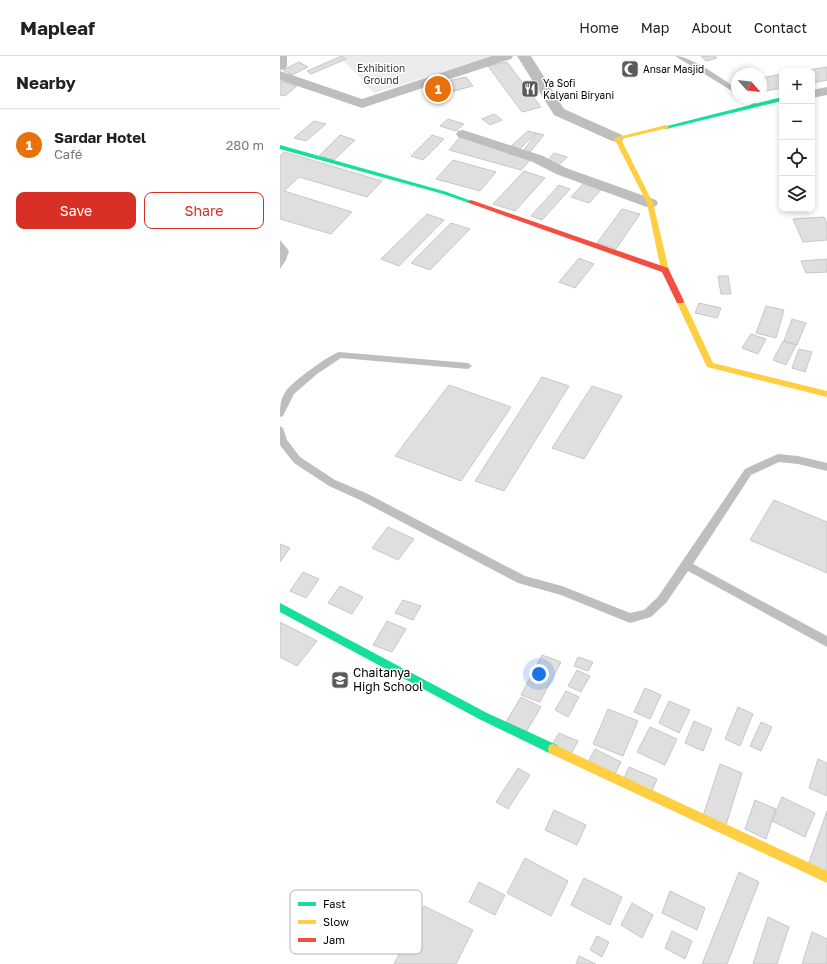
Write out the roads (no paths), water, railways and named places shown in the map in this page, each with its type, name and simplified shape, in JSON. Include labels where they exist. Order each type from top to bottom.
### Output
[{"type":"street","points":[[280,56],[280,66]]},
{"type":"street","points":[[280,75],[362,104],[412,86],[506,56]]},
{"type":"street","points":[[524,56],[559,112],[617,138],[779,100]]},
{"type":"street","points":[[815,93],[827,91]]},
{"type":"street","points":[[462,134],[531,156],[561,171],[650,202]]},
{"type":"street","points":[[617,138],[650,202],[665,270],[710,365],[827,394]]},
{"type":"street","points":[[280,147],[445,193],[665,270]]},
{"type":"street","points":[[280,607],[483,716],[827,877]]},
{"type":"lane","points":[[678,56],[731,88]]},
{"type":"lane","points":[[280,414],[290,392],[314,372],[339,355],[468,366]]},
{"type":"lane","points":[[280,430],[282,441],[297,460],[332,483],[364,497],[522,580],[562,591],[630,618],[647,614],[662,600],[748,472],[778,458],[798,460],[827,468]]},
{"type":"lane","points":[[686,565],[827,642]]},
{"type":"place","name":"Ansar Masjid","points":[[630,69]]},
{"type":"place","name":"Sardar Hotel","points":[[438,89]]},
{"type":"place","name":"Ya Sofi Kalyani Biryani","points":[[530,89]]},
{"type":"place","name":"Chaitanya High School","points":[[340,680]]},
{"type":"park label","name":"Exhibition Ground","points":[[381,74]]}]
